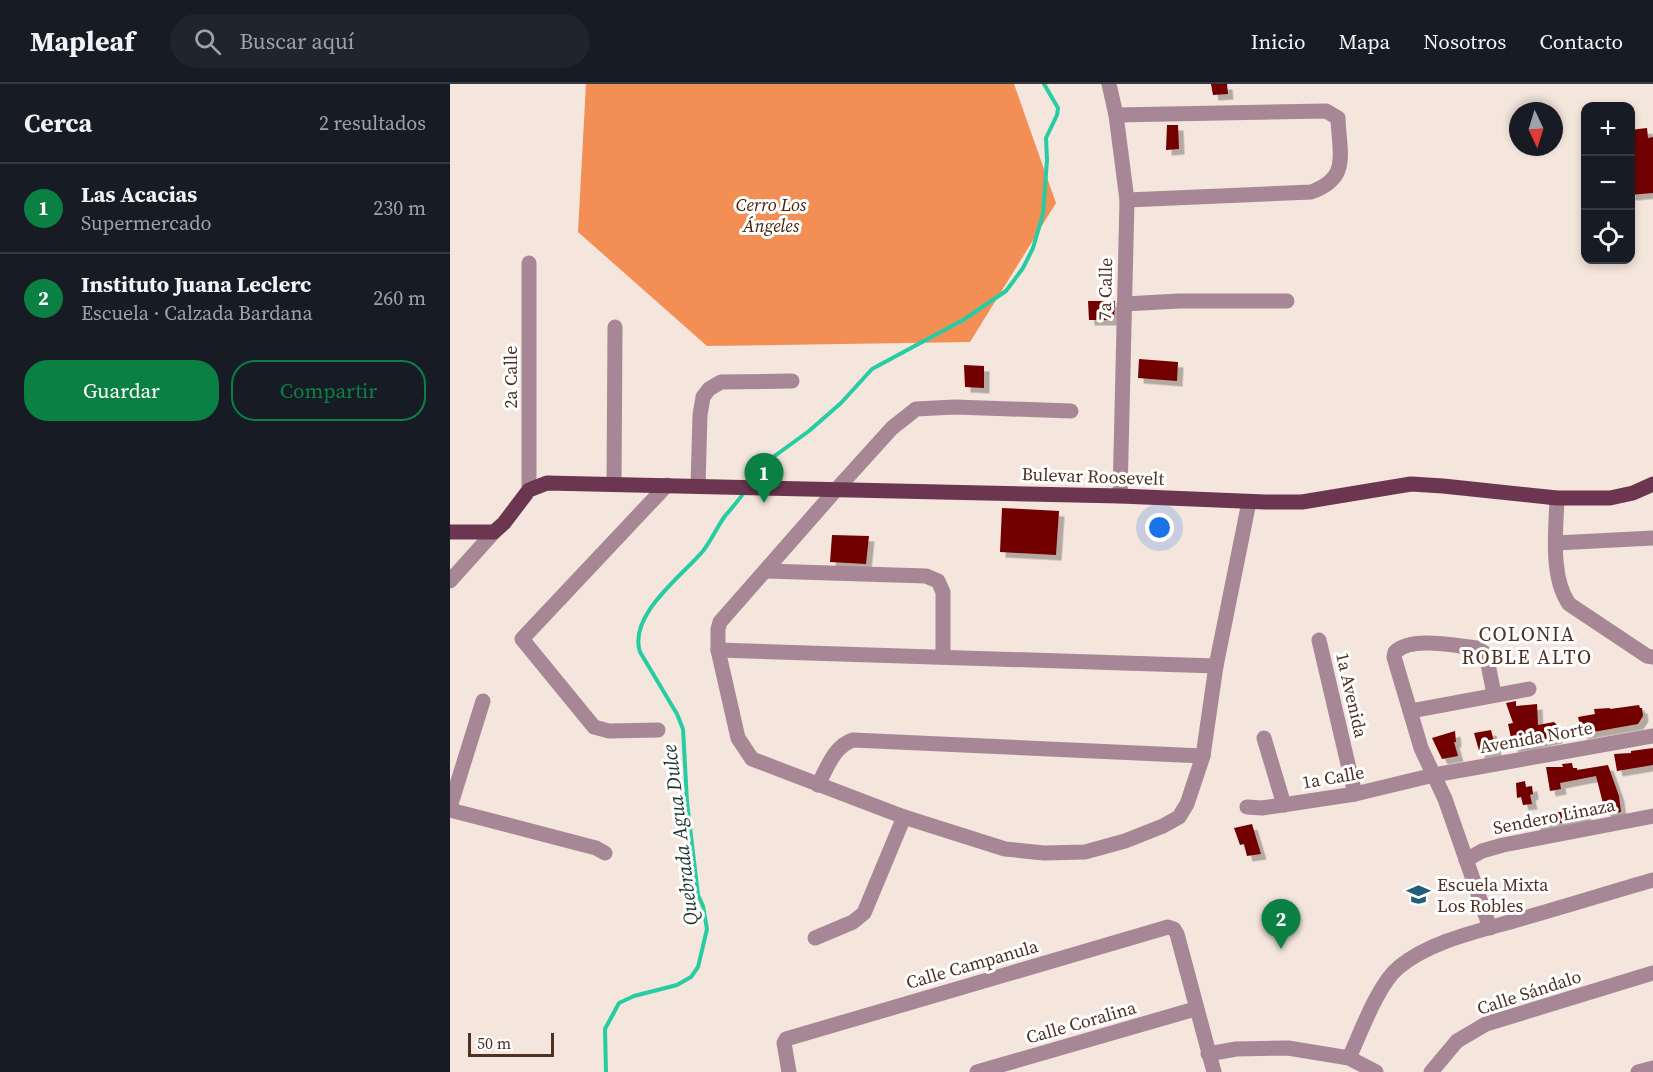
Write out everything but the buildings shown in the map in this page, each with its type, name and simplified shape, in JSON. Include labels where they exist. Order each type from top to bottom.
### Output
[{"type":"main road","name":"Bulevar Roosevelt","points":[[530,490],[547,483],[614,484],[1302,502],[1411,484],[1557,498],[1610,498],[1634,493],[1653,484]]},
{"type":"main road","points":[[450,532],[494,532],[530,490]]},
{"type":"street","name":"7a Calle","points":[[1109,84],[1116,115],[1126,200],[1120,496]]},
{"type":"street","points":[[1116,115],[1326,111],[1338,118],[1340,167],[1335,180],[1324,187],[1311,192],[1126,200]]},
{"type":"street","name":"2a Calle","points":[[529,264],[530,490]]},
{"type":"street","points":[[1124,304],[1179,301],[1287,301]]},
{"type":"street","points":[[614,484],[615,327]]},
{"type":"street","points":[[698,486],[700,415],[703,398],[709,389],[721,382],[792,381]]},
{"type":"street","points":[[1071,411],[955,407],[916,409],[892,428],[835,490],[720,622],[718,650],[738,738],[752,759],[904,817],[1005,849],[1044,853],[1085,852],[1125,842],[1163,826],[1179,817],[1187,804],[1203,756],[1216,666],[1249,502]]},
{"type":"street","points":[[658,730],[609,731],[594,727],[522,639],[667,485]]},
{"type":"street","points":[[1557,498],[1557,565],[1562,594],[1569,604],[1647,656],[1653,657]]},
{"type":"street","points":[[450,581],[494,532]]},
{"type":"street","points":[[1556,543],[1651,543]]},
{"type":"street","points":[[766,571],[926,576],[938,581],[943,592],[943,657]]},
{"type":"street","name":"1a Avenida","points":[[1319,640],[1355,794]]},
{"type":"street","points":[[1490,928],[1445,799],[1430,776],[1394,657],[1395,652],[1403,645],[1415,643],[1482,650],[1485,654],[1494,694]]},
{"type":"street","points":[[718,650],[1216,666]]},
{"type":"street","points":[[1410,711],[1529,689]]},
{"type":"street","points":[[483,701],[450,808],[596,848],[605,853]]},
{"type":"street","name":"Avenida Norte","points":[[1430,776],[1653,736]]},
{"type":"street","points":[[1264,738],[1284,806]]},
{"type":"street","points":[[818,785],[838,748],[844,742],[853,740],[1203,756]]},
{"type":"street","name":"1a Calle","points":[[1247,807],[1284,806],[1355,794],[1430,776]]},
{"type":"street","name":"Sendero Linaza","points":[[1466,860],[1472,855],[1503,845],[1653,816]]},
{"type":"street","points":[[815,938],[854,922],[864,913],[904,817]]},
{"type":"street","points":[[1349,1058],[1381,990],[1398,967],[1431,949],[1490,928],[1653,880]]},
{"type":"street","name":"Calle Campanula","points":[[789,1072],[784,1040],[1171,927],[1177,934],[1195,1009]]},
{"type":"street","name":"Calle Sándalo","points":[[1431,1072],[1457,1041],[1486,1024],[1653,973]]},
{"type":"street","points":[[1195,1009],[1214,1072]]},
{"type":"street","name":"Calle Coralina","points":[[977,1072],[1195,1009]]},
{"type":"street","points":[[1208,1054],[1236,1049],[1288,1048],[1349,1058],[1376,1072]]},
{"type":"street","points":[[1638,1072],[1653,1068]]},
{"type":"green space","name":"Cerro Los Ángeles","points":[[586,84],[1014,84],[1056,203],[970,342],[707,346],[578,232]]},
{"type":"waterway","name":"Quebrada Agua Dulce","points":[[751,483],[765,463],[809,431],[841,403],[872,369],[963,320],[1006,291],[1023,268],[1033,248],[1043,214],[1047,160],[1046,138],[1058,108],[1044,84]]},
{"type":"waterway","name":"Quebrada Agua Dulce","points":[[606,1072],[605,1029],[619,1003],[634,996],[677,985],[691,977],[698,967],[707,929],[703,906],[698,895],[687,802],[683,729],[677,714],[640,652],[638,638],[649,610],[703,551],[725,516],[745,491]]},
{"type":"place","name":"Las Acacias","points":[[764,503]]},
{"type":"place","name":"Escuela Mixta Los Robles","points":[[1419,894]]},
{"type":"place","name":"Instituto Juana Leclerc","points":[[1281,949]]},
{"type":"district","name":"COLONIA ROBLE ALTO","points":[[1527,646]]}]
